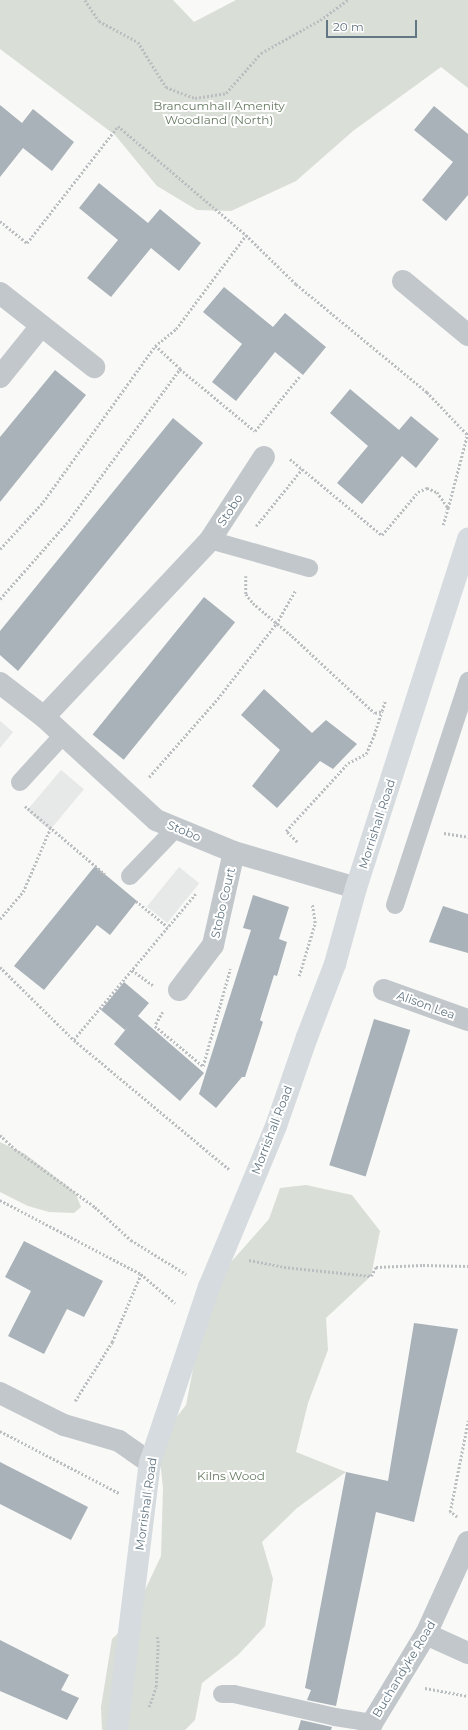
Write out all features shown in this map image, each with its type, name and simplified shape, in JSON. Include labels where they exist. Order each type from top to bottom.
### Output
[{"type":"street","points":[[403,281],[468,335]]},
{"type":"street","points":[[0,293],[94,367]]},
{"type":"street","points":[[0,376],[42,326]]},
{"type":"street","name":"Stobo","points":[[44,717],[210,540],[264,457]]},
{"type":"street","name":"Morrishall Road","points":[[117,1730],[150,1463],[209,1287],[276,1126],[307,1036],[335,964],[356,888],[468,538]]},
{"type":"street","name":"Stobo","points":[[0,683],[44,717],[156,820],[234,852],[356,888]]},
{"type":"street","name":"Stobo Court","points":[[173,998],[213,946],[234,852]]},
{"type":"street","name":"Alison Lea","points":[[384,990],[468,1020]]},
{"type":"street","points":[[0,1394],[64,1425],[119,1441],[150,1463]]},
{"type":"street","name":"Buchandyke Road","points":[[370,1726],[426,1634],[468,1542]]},
{"type":"street","points":[[426,1634],[468,1653]]},
{"type":"lane","points":[[210,540],[309,568]]},
{"type":"lane","points":[[396,905],[468,681]]},
{"type":"lane","points":[[20,782],[63,735]]},
{"type":"lane","points":[[130,876],[176,828]]},
{"type":"lane","points":[[222,1694],[234,1694],[370,1726]]},
{"type":"path","points":[[85,0],[99,21],[138,42],[166,87],[195,98],[226,93],[261,53],[320,20],[348,0]]},
{"type":"path","points":[[0,221],[27,243],[118,126],[246,235],[296,284],[427,392],[468,433],[442,531]]},
{"type":"path","points":[[0,549],[43,502],[155,346],[176,329],[246,235]]},
{"type":"path","points":[[0,599],[66,524],[180,369],[155,346]]},
{"type":"path","points":[[255,431],[299,377]]},
{"type":"path","points":[[302,469],[251,532],[245,550],[246,594],[253,603],[292,636],[375,713],[382,711]]},
{"type":"path","points":[[382,535],[418,492],[427,488],[437,492],[448,508]]},
{"type":"path","points":[[132,797],[216,702],[276,624],[309,568]]},
{"type":"path","points":[[303,872],[306,849],[286,831],[348,764],[366,754],[387,696]]},
{"type":"path","points":[[20,802],[108,877]]},
{"type":"path","points":[[0,920],[23,892],[50,829]]},
{"type":"path","points":[[74,1040],[197,892]]},
{"type":"path","points":[[132,897],[168,927]]},
{"type":"path","points":[[299,978],[315,923],[311,897]]},
{"type":"path","points":[[173,998],[155,1026],[203,1066],[231,964]]},
{"type":"path","points":[[0,967],[74,1040],[227,1166],[232,1172]]},
{"type":"path","points":[[132,970],[154,986]]},
{"type":"path","points":[[0,1135],[15,1149],[95,1207],[131,1240],[209,1287]]},
{"type":"path","points":[[0,1200],[141,1274],[176,1304]]},
{"type":"path","points":[[246,1259],[284,1267],[371,1276],[376,1267],[424,1264],[468,1266]]},
{"type":"path","points":[[70,1407],[112,1342],[141,1274]]},
{"type":"path","points":[[462,1519],[450,1512],[468,1421]]},
{"type":"path","points":[[0,1432],[123,1495]]},
{"type":"path","points":[[148,1707],[156,1687],[158,1643],[155,1630]]},
{"type":"path","points":[[395,1684],[468,1696]]},
{"type":"shaded area","points":[[0,721],[13,732],[0,748]]},
{"type":"shaded area","points":[[61,770],[84,789],[50,830],[27,811]]},
{"type":"shaded area","points":[[179,867],[199,883],[167,923],[147,907]]},
{"type":"green space","name":"Brancumhall Amenity Woodland (North)","points":[[0,0],[173,0],[194,22],[236,0],[468,0],[468,88],[441,67],[353,131],[296,181],[231,211],[197,210],[157,186],[115,135],[0,49]]},
{"type":"green space","points":[[0,1142],[25,1154],[75,1192],[81,1207],[74,1213],[49,1212],[28,1206],[0,1192]]},
{"type":"green space","name":"Kilns Wood","points":[[306,1185],[352,1195],[380,1231],[371,1276],[326,1318],[328,1350],[308,1403],[296,1452],[346,1472],[297,1508],[262,1542],[273,1579],[265,1626],[238,1655],[202,1683],[195,1720],[185,1730],[102,1730],[101,1707],[112,1639],[130,1622],[161,1556],[163,1488],[158,1441],[186,1405],[209,1287],[269,1219],[280,1188]]},
{"type":"building","points":[[0,105],[22,123],[33,109],[74,142],[52,171],[23,148],[0,177]]},
{"type":"building","points":[[434,106],[468,134],[468,195],[446,221],[422,200],[453,162],[414,130]]},
{"type":"building","points":[[99,183],[148,223],[160,209],[201,243],[179,271],[151,248],[111,297],[87,278],[118,240],[79,208]]},
{"type":"building","points":[[224,287],[273,327],[285,313],[326,347],[303,375],[275,352],[236,401],[212,382],[242,344],[203,312]]},
{"type":"building","points":[[55,370],[86,395],[0,502],[0,437]]},
{"type":"building","points":[[350,389],[399,430],[411,416],[439,439],[416,468],[402,456],[362,504],[337,483],[368,446],[330,413]]},
{"type":"building","points":[[173,418],[203,443],[18,671],[0,655],[0,631]]},
{"type":"building","points":[[204,597],[235,622],[124,760],[93,735]]},
{"type":"building","points":[[264,689],[312,733],[326,720],[357,744],[333,769],[320,761],[277,808],[252,786],[280,750],[241,715]]},
{"type":"building","points":[[95,866],[137,901],[110,935],[97,925],[44,990],[14,966]]},
{"type":"building","points":[[253,895],[289,907],[279,939],[287,942],[277,976],[274,975],[260,1020],[263,1022],[245,1077],[242,1077],[216,1108],[199,1094],[251,930],[243,928]]},
{"type":"building","points":[[443,906],[468,914],[468,953],[429,942]]},
{"type":"building","points":[[124,982],[149,1003],[138,1016],[204,1073],[180,1101],[114,1044],[130,1024],[125,1030],[101,1010]]},
{"type":"building","points":[[374,1019],[410,1030],[366,1176],[329,1165]]},
{"type":"building","points":[[24,1241],[103,1281],[84,1317],[67,1309],[44,1354],[8,1336],[31,1291],[5,1277]]},
{"type":"building","points":[[414,1323],[458,1329],[414,1522],[376,1512],[336,1706],[307,1700],[311,1690],[305,1688],[346,1472],[388,1481]]},
{"type":"building","points":[[0,1462],[88,1507],[71,1540],[0,1504]]},
{"type":"building","points":[[0,1640],[69,1675],[61,1690],[79,1698],[67,1720],[0,1691]]},
{"type":"building","points":[[301,1720],[332,1727],[331,1730],[298,1730]]}]
